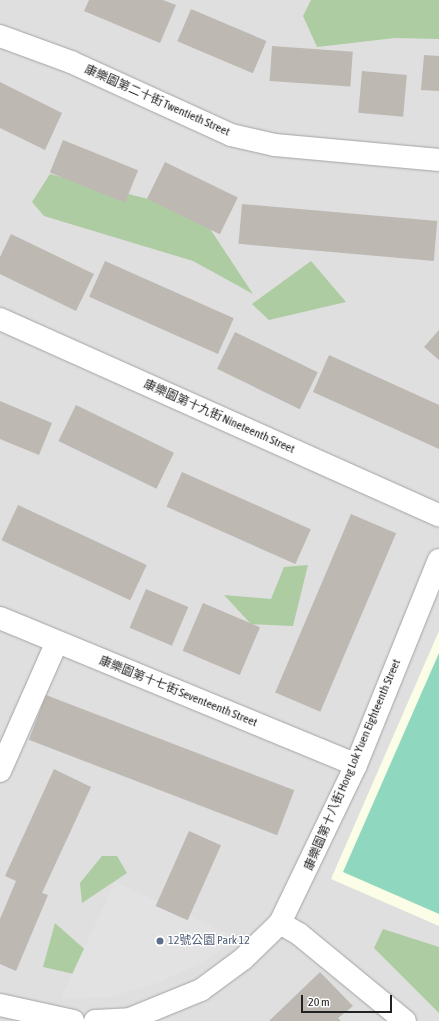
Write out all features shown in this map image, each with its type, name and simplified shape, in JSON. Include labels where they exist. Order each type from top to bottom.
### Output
[{"type":"street","name":"康樂園第二十街 Twentieth Street","points":[[0,36],[71,62],[231,135],[275,146],[439,160]]},
{"type":"street","name":"康樂園第十九街 Nineteenth Street","points":[[0,319],[439,515]]},
{"type":"street","name":"康樂園第十八街 Hong Lok Yuen Eighteenth Street","points":[[95,1021],[130,1019],[201,990],[243,959],[280,923],[356,765],[439,560]]},
{"type":"street","name":"康樂園第十七街 Seventeenth Street","points":[[0,618],[356,765]]},
{"type":"street","points":[[0,771],[57,642]]},
{"type":"street","points":[[280,923],[300,934],[404,1021]]},
{"type":"street","points":[[0,1005],[74,1021]]},
{"type":"shaded area","points":[[0,0],[439,0],[439,1021],[0,1021]]},
{"type":"shaded area","points":[[439,631],[439,926],[331,879]]},
{"type":"shaded area","name":"12號公園 Park 12","points":[[115,882],[237,938],[205,961],[160,982],[111,997],[61,998]]},
{"type":"green space","points":[[311,0],[439,0],[439,39],[395,38],[317,47],[303,16]]},
{"type":"green space","points":[[50,174],[199,212],[253,294],[193,261],[44,216],[32,202]]},
{"type":"green space","points":[[311,261],[346,302],[269,320],[252,304]]},
{"type":"green space","points":[[308,565],[293,626],[251,624],[224,595],[271,599],[284,567]]},
{"type":"green space","points":[[439,653],[439,914],[343,872]]},
{"type":"green space","points":[[102,856],[117,856],[127,873],[82,903],[80,883]]},
{"type":"green space","points":[[55,923],[99,962],[91,978],[43,967]]},
{"type":"green space","points":[[383,929],[439,947],[439,1013],[374,948]]},
{"type":"building","points":[[89,0],[163,0],[176,5],[160,43],[84,11]]},
{"type":"building","points":[[191,9],[266,41],[253,73],[177,41]]},
{"type":"building","points":[[272,46],[353,52],[350,87],[270,81]]},
{"type":"building","points":[[424,55],[439,56],[439,91],[421,90]]},
{"type":"building","points":[[362,71],[407,75],[403,117],[358,113]]},
{"type":"building","points":[[0,82],[62,113],[45,150],[0,128]]},
{"type":"building","points":[[63,140],[138,170],[125,203],[50,172]]},
{"type":"building","points":[[165,162],[238,198],[220,234],[147,199]]},
{"type":"building","points":[[242,204],[437,221],[434,261],[239,244]]},
{"type":"building","points":[[11,234],[94,274],[76,311],[0,274],[0,257]]},
{"type":"building","points":[[105,261],[234,318],[218,354],[89,297]]},
{"type":"building","points":[[439,330],[439,360],[424,347]]},
{"type":"building","points":[[235,332],[318,372],[300,409],[217,369]]},
{"type":"building","points":[[329,355],[439,405],[439,449],[313,392]]},
{"type":"building","points":[[0,401],[52,423],[39,455],[0,439]]},
{"type":"building","points":[[76,405],[174,453],[156,489],[58,441]]},
{"type":"building","points":[[182,472],[311,529],[295,564],[167,507]]},
{"type":"building","points":[[18,505],[147,565],[130,600],[2,540]]},
{"type":"building","points":[[351,514],[396,533],[320,712],[275,693]]},
{"type":"building","points":[[146,589],[188,607],[172,646],[130,628]]},
{"type":"building","points":[[203,603],[260,627],[240,675],[183,651]]},
{"type":"building","points":[[46,695],[294,790],[277,835],[29,740]]},
{"type":"building","points":[[54,769],[91,787],[42,893],[48,895],[16,971],[0,964],[0,919],[16,881],[5,876]]},
{"type":"building","points":[[189,831],[221,845],[188,920],[156,906]]},
{"type":"building","points":[[320,972],[353,1006],[338,1018],[341,1021],[269,1021]]},
{"type":"place","name":"12號公園 Park 12","points":[[160,941]]}]
